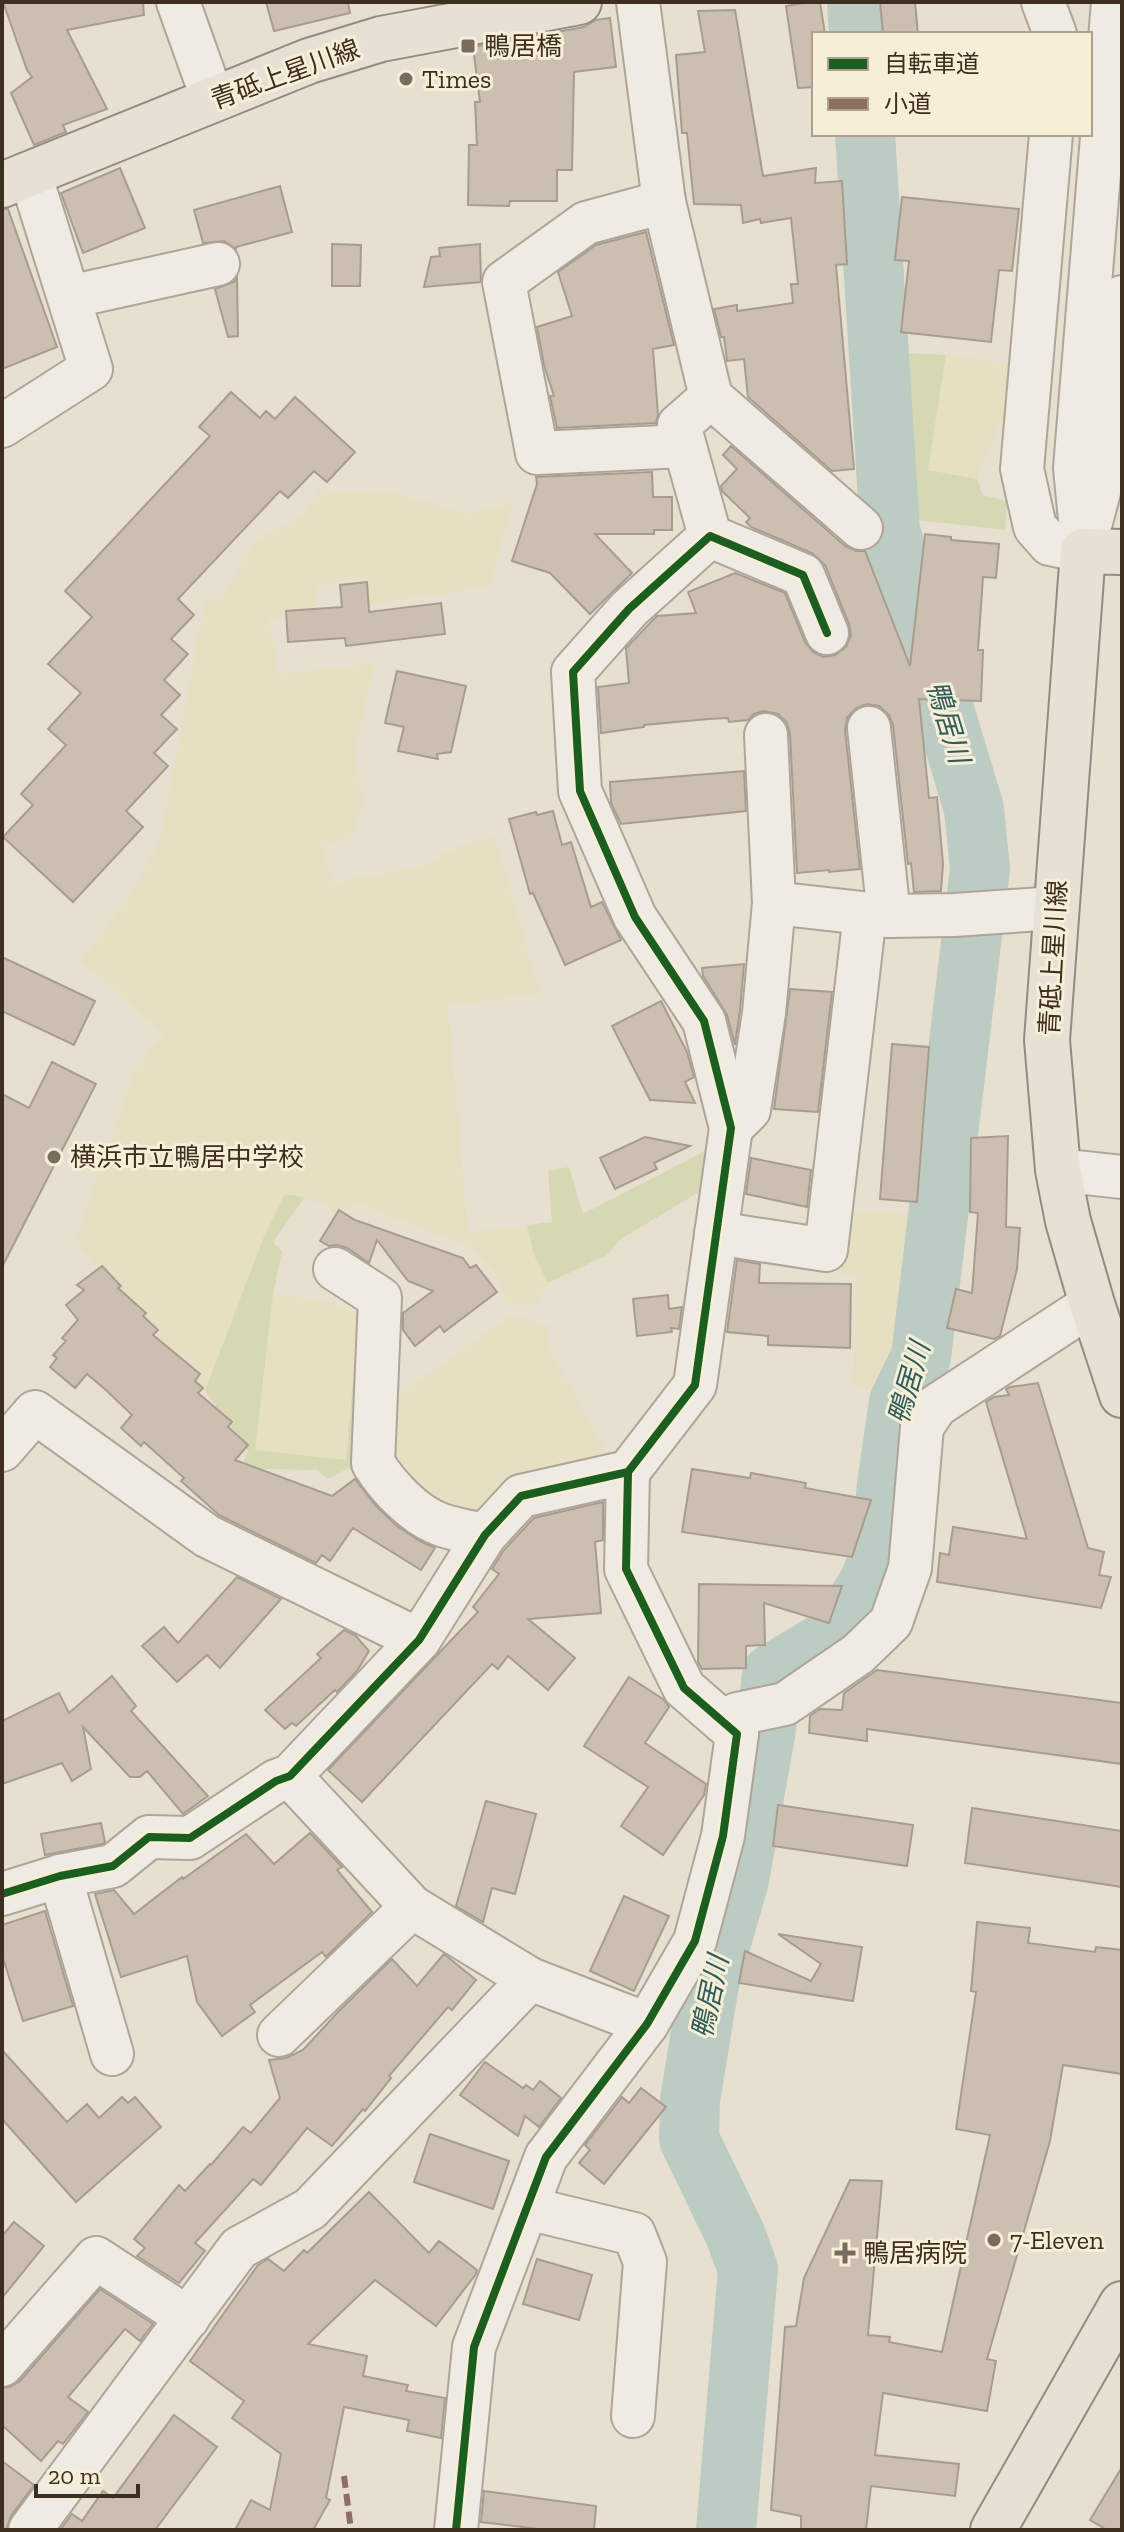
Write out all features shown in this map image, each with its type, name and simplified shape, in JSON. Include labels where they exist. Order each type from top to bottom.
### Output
[{"type":"main road","name":"青砥上星川線","points":[[16,180],[309,61],[381,39],[579,2]]},
{"type":"main road","name":"青砥上星川線","points":[[1102,551],[1056,908],[1047,1040],[1058,1170],[1068,1221],[1122,1395]]},
{"type":"main road","points":[[993,2530],[1122,2304]]},
{"type":"street","points":[[178,2],[213,100]]},
{"type":"street","points":[[638,2],[664,202],[711,397],[861,528]]},
{"type":"street","points":[[1043,2],[1054,32]]},
{"type":"street","points":[[1102,551],[1075,468],[1113,2]]},
{"type":"street","points":[[1051,136],[1022,469],[1035,527],[1050,544],[1102,551]]},
{"type":"street","points":[[2,426],[91,369],[69,297],[16,180]]},
{"type":"street","points":[[664,202],[586,223],[504,282],[537,453],[684,446]]},
{"type":"street","points":[[69,297],[218,264]]},
{"type":"street","points":[[1102,551],[1105,469],[1122,297]]},
{"type":"street","points":[[710,536],[679,425],[711,397]]},
{"type":"street","points":[[710,536],[803,575],[827,633]]},
{"type":"street","points":[[710,536],[629,609],[573,672],[580,791],[635,917],[704,1021],[731,1128],[695,1385],[628,1472],[626,1569],[684,1688],[757,1717]]},
{"type":"street","points":[[716,1233],[826,1250],[877,915],[869,728]]},
{"type":"street","points":[[731,1128],[749,1110],[764,1013],[774,903],[766,735]]},
{"type":"street","points":[[774,903],[877,915],[970,914],[1056,908]]},
{"type":"street","points":[[1058,1170],[1122,1177]]},
{"type":"street","points":[[335,1269],[380,1298],[373,1463],[385,1482],[405,1501],[439,1524],[485,1535]]},
{"type":"street","points":[[456,2530],[474,2347],[546,2157],[647,2024],[695,1941],[757,1717],[858,1654],[891,1622],[910,1568],[922,1427],[936,1406],[1092,1304]]},
{"type":"street","points":[[2,1450],[35,1412],[207,1536],[419,1640]]},
{"type":"street","points":[[2,1894],[60,1876],[113,1866],[149,1837],[190,1838],[276,1781],[290,1776],[419,1640],[485,1535],[521,1496],[628,1472]]},
{"type":"street","points":[[290,1776],[412,1907],[530,1979],[647,2024]]},
{"type":"street","points":[[60,1876],[112,2054]]},
{"type":"street","points":[[279,2035],[412,1907]]},
{"type":"street","points":[[30,2530],[239,2248],[310,2209],[530,1979]]},
{"type":"street","points":[[527,2208],[634,2234],[645,2262],[633,2416]]},
{"type":"street","points":[[2,2365],[96,2258],[188,2318]]},
{"type":"shaded area","points":[[946,355],[1008,363],[1010,421],[1000,422],[977,479],[928,471]]},
{"type":"shaded area","points":[[320,489],[394,493],[469,514],[514,502],[488,587],[366,605],[358,577],[315,587],[318,612],[269,619],[278,674],[374,663],[354,755],[363,801],[350,839],[323,846],[332,883],[421,866],[466,843],[495,837],[540,994],[448,1006],[468,1232],[527,1225],[534,1255],[548,1283],[535,1305],[507,1304],[495,1273],[473,1249],[358,1204],[339,1215],[320,1203],[293,1195],[263,1239],[205,1391],[76,1241],[134,1072],[155,1044],[166,1036],[82,961],[132,893],[160,840],[205,600],[220,600],[256,540],[304,515]]},
{"type":"shaded area","points":[[851,1209],[922,1216],[900,1347],[883,1375],[890,1392],[853,1387],[857,1277],[838,1273]]},
{"type":"shaded area","points":[[273,1294],[328,1301],[359,1313],[346,1460],[255,1450]]},
{"type":"shaded area","points":[[511,1314],[549,1325],[548,1347],[612,1461],[512,1490],[480,1509],[470,1523],[386,1464],[386,1404]]},
{"type":"green space","points":[[891,352],[946,355],[928,470],[977,479],[983,495],[1007,501],[1005,530],[900,518]]},
{"type":"green space","points":[[711,1148],[706,1188],[621,1239],[607,1255],[548,1283],[534,1255],[527,1225],[552,1222],[548,1171],[569,1167],[583,1214]]},
{"type":"green space","points":[[284,1195],[304,1198],[273,1242],[282,1251],[273,1294],[255,1450],[346,1460],[359,1313],[364,1472],[347,1469],[327,1479],[318,1470],[263,1469],[245,1479],[239,1477],[248,1450],[205,1391],[263,1239]]},
{"type":"building","points":[[3,2],[143,2],[144,15],[67,30],[107,109],[63,125],[66,132],[34,145],[11,93],[32,77]]},
{"type":"building","points":[[266,2],[348,2],[350,13],[274,31]]},
{"type":"building","points":[[820,2],[825,32],[812,32],[812,87],[798,88],[786,6]]},
{"type":"building","points":[[880,2],[915,2],[918,32],[883,32]]},
{"type":"building","points":[[735,10],[763,176],[816,168],[815,183],[842,181],[847,264],[836,265],[854,469],[832,471],[748,397],[744,359],[727,361],[724,337],[721,337],[714,309],[737,305],[737,311],[793,303],[791,284],[798,284],[791,218],[743,223],[741,205],[694,204],[687,133],[682,133],[676,55],[705,52],[698,11]]},
{"type":"building","points":[[610,18],[616,67],[574,72],[572,170],[557,170],[557,201],[510,201],[509,206],[468,205],[469,145],[477,145],[475,102],[480,102],[473,47],[584,27],[596,20]]},
{"type":"building","points":[[120,168],[145,228],[83,253],[61,193]]},
{"type":"building","points":[[280,186],[292,232],[236,249],[224,241],[203,243],[194,210]]},
{"type":"building","points":[[902,197],[1019,209],[1012,271],[999,270],[991,342],[901,332],[909,261],[895,260]]},
{"type":"building","points":[[2,209],[8,209],[57,347],[2,369]]},
{"type":"building","points":[[646,232],[674,345],[653,349],[656,423],[557,428],[550,396],[554,396],[537,327],[572,316],[558,272],[596,245]]},
{"type":"building","points":[[332,244],[361,245],[360,286],[332,286]]},
{"type":"building","points":[[480,244],[481,282],[424,287],[431,257],[440,256],[439,248]]},
{"type":"building","points":[[237,278],[238,336],[228,337],[215,289]]},
{"type":"building","points":[[231,392],[260,418],[266,411],[275,419],[295,397],[355,452],[327,482],[314,471],[288,498],[280,491],[178,599],[194,615],[171,639],[188,654],[164,680],[180,695],[161,715],[177,729],[154,753],[168,766],[126,811],[143,827],[73,902],[3,837],[33,805],[21,794],[66,745],[48,729],[81,693],[48,664],[92,617],[65,591],[210,436],[199,427]]},
{"type":"building","points":[[731,446],[845,546],[865,551],[910,666],[925,534],[951,537],[951,540],[999,544],[996,578],[983,577],[978,650],[983,650],[981,701],[919,699],[929,798],[937,797],[943,864],[941,891],[914,892],[911,863],[908,864],[893,725],[889,715],[879,706],[867,704],[856,708],[847,718],[845,730],[860,869],[797,873],[790,734],[787,723],[778,714],[764,711],[748,720],[729,722],[728,718],[708,719],[601,733],[598,687],[629,683],[626,648],[657,616],[696,613],[688,592],[735,573],[785,593],[805,642],[813,652],[823,657],[835,655],[846,647],[851,635],[849,624],[825,565],[812,553],[751,527],[746,522],[750,518],[722,491],[721,486],[737,469],[723,455]]},
{"type":"building","points":[[652,472],[653,497],[672,497],[672,530],[654,530],[654,534],[595,534],[632,573],[590,614],[550,573],[512,561],[537,484],[536,477]]},
{"type":"building","points":[[367,582],[369,612],[441,603],[445,634],[346,646],[345,638],[288,642],[286,611],[342,607],[340,585]]},
{"type":"building","points":[[397,671],[466,686],[451,752],[437,754],[438,759],[398,751],[404,727],[385,723]]},
{"type":"building","points":[[744,771],[746,811],[621,824],[611,803],[610,782]]},
{"type":"building","points":[[553,811],[562,845],[571,842],[591,907],[602,902],[621,940],[565,965],[533,893],[530,894],[509,819]]},
{"type":"building","points":[[2,957],[95,1001],[74,1045],[2,1011]]},
{"type":"building","points":[[744,964],[735,1045],[727,1015],[703,976],[702,968]]},
{"type":"building","points":[[790,989],[832,992],[818,1112],[774,1109]]},
{"type":"building","points":[[661,1001],[687,1052],[694,1077],[685,1082],[695,1103],[650,1100],[612,1026]]},
{"type":"building","points":[[892,1044],[929,1047],[917,1202],[880,1199]]},
{"type":"building","points":[[52,1062],[96,1084],[2,1267],[2,1094],[29,1108]]},
{"type":"building","points":[[1008,1136],[1006,1227],[1020,1228],[1017,1269],[1000,1336],[994,1339],[947,1328],[956,1289],[972,1293],[978,1213],[970,1212],[971,1138]]},
{"type":"building","points":[[645,1137],[690,1146],[654,1163],[657,1169],[615,1189],[600,1158]]},
{"type":"building","points":[[751,1158],[811,1170],[807,1207],[746,1194]]},
{"type":"building","points":[[339,1210],[355,1220],[463,1258],[470,1268],[476,1265],[497,1292],[444,1332],[440,1326],[415,1346],[403,1330],[403,1313],[433,1291],[408,1281],[377,1240],[369,1263],[347,1248],[329,1246],[320,1241]]},
{"type":"building","points":[[737,1260],[760,1264],[759,1283],[851,1284],[850,1348],[768,1345],[768,1336],[727,1332]]},
{"type":"building","points":[[102,1266],[121,1286],[118,1288],[146,1313],[143,1316],[158,1330],[153,1335],[200,1374],[195,1381],[203,1388],[198,1393],[232,1422],[228,1427],[248,1445],[235,1460],[332,1496],[355,1479],[397,1526],[435,1548],[421,1570],[353,1528],[330,1561],[322,1555],[316,1563],[219,1515],[144,1442],[141,1446],[121,1428],[132,1415],[107,1391],[87,1374],[75,1388],[50,1367],[57,1358],[53,1355],[66,1341],[62,1338],[78,1320],[66,1305],[84,1290],[77,1285]]},
{"type":"building","points":[[668,1295],[669,1309],[682,1307],[679,1329],[637,1336],[633,1299]]},
{"type":"building","points":[[1038,1383],[1088,1548],[1104,1552],[1099,1575],[1111,1577],[1101,1608],[937,1582],[940,1553],[949,1555],[953,1527],[1027,1539],[986,1402],[994,1397],[1009,1395],[1006,1389],[1010,1387]]},
{"type":"building","points":[[692,1469],[750,1478],[751,1473],[806,1483],[805,1488],[871,1500],[852,1557],[682,1532]]},
{"type":"building","points":[[603,1502],[603,1540],[595,1542],[601,1613],[528,1619],[575,1658],[548,1690],[508,1656],[498,1669],[492,1664],[362,1802],[328,1770],[478,1612],[473,1607],[499,1574],[492,1569],[504,1550],[534,1518]]},
{"type":"building","points":[[237,1577],[281,1599],[220,1668],[207,1655],[177,1682],[142,1646],[164,1627],[178,1643]]},
{"type":"building","points":[[699,1584],[842,1586],[829,1623],[764,1603],[765,1645],[746,1646],[746,1668],[702,1669],[698,1662]]},
{"type":"building","points":[[344,1630],[355,1635],[369,1651],[357,1671],[337,1692],[335,1690],[296,1726],[292,1723],[285,1729],[265,1710],[321,1658],[317,1654]]},
{"type":"building","points":[[877,1670],[1122,1703],[1122,1764],[867,1729],[867,1741],[809,1733],[810,1716],[820,1709],[842,1710],[844,1693]]},
{"type":"building","points":[[112,1676],[136,1706],[131,1711],[208,1796],[183,1814],[147,1771],[140,1777],[130,1777],[83,1727],[91,1769],[72,1781],[62,1763],[2,1784],[2,1721],[59,1693],[69,1713]]},
{"type":"building","points":[[629,1677],[663,1699],[669,1707],[645,1743],[706,1784],[704,1795],[663,1855],[621,1826],[648,1787],[584,1746]]},
{"type":"building","points":[[486,1801],[536,1814],[515,1894],[492,1888],[483,1922],[456,1906]]},
{"type":"building","points":[[778,1805],[913,1825],[907,1866],[773,1846]]},
{"type":"building","points":[[972,1808],[1122,1831],[1122,1887],[965,1863]]},
{"type":"building","points":[[101,1823],[103,1844],[45,1855],[41,1834]]},
{"type":"building","points":[[310,1833],[342,1867],[337,1870],[372,1912],[326,1957],[322,1952],[250,2005],[255,2012],[222,2036],[197,2002],[187,1956],[121,1977],[95,1894],[114,1890],[134,1914],[246,1834],[274,1864]]},
{"type":"building","points":[[624,1896],[669,1916],[634,1991],[590,1971]]},
{"type":"building","points":[[45,1911],[73,2006],[23,2021],[2,1955],[2,1925]]},
{"type":"building","points":[[977,1922],[1030,1928],[1028,1943],[1095,1952],[1096,1947],[1122,1950],[1122,2074],[1063,2065],[1050,2141],[987,2359],[996,2361],[987,2411],[883,2393],[875,2455],[959,2464],[955,2496],[871,2486],[866,2530],[801,2530],[801,2516],[771,2510],[785,2327],[796,2326],[804,2278],[850,2180],[882,2181],[868,2335],[890,2337],[889,2342],[942,2352],[990,2135],[956,2129],[976,1992],[971,1991]]},
{"type":"building","points":[[778,1934],[862,1947],[853,2001],[739,1983],[745,1951],[811,1981],[821,1964]]},
{"type":"building","points":[[444,1954],[476,1980],[452,2010],[448,2007],[389,2076],[391,2078],[365,2111],[363,2109],[332,2146],[307,2128],[261,2185],[253,2179],[195,2243],[205,2251],[179,2283],[137,2256],[145,2248],[134,2239],[179,2185],[185,2191],[243,2127],[251,2133],[280,2098],[269,2060],[286,2058],[303,2050],[392,1959],[417,1986]]},
{"type":"building","points":[[2,2050],[67,2122],[87,2104],[99,2118],[122,2097],[128,2103],[135,2097],[161,2127],[76,2202],[2,2119]]},
{"type":"building","points":[[485,2062],[523,2088],[526,2085],[533,2090],[540,2081],[561,2098],[539,2127],[525,2116],[518,2136],[460,2095]]},
{"type":"building","points":[[641,2088],[666,2107],[604,2184],[579,2163],[590,2150],[585,2145],[622,2097],[629,2103]]},
{"type":"building","points":[[430,2134],[509,2161],[493,2209],[414,2182]]},
{"type":"building","points":[[369,2192],[429,2253],[439,2241],[477,2270],[476,2274],[436,2326],[375,2280],[308,2344],[367,2356],[363,2376],[408,2385],[406,2391],[445,2398],[441,2438],[407,2431],[409,2420],[344,2407],[326,2498],[330,2500],[313,2530],[235,2530],[251,2500],[270,2510],[281,2454],[232,2418],[244,2401],[190,2361],[258,2265],[268,2259],[284,2271],[304,2250],[307,2253]]},
{"type":"building","points":[[14,2222],[44,2246],[2,2298],[2,2236]]},
{"type":"building","points":[[537,2259],[592,2275],[579,2320],[523,2304]]},
{"type":"building","points":[[100,2289],[153,2324],[140,2341],[125,2329],[68,2397],[88,2412],[63,2444],[58,2441],[41,2461],[2,2425],[2,2388],[20,2381]]},
{"type":"building","points":[[174,2415],[217,2447],[155,2530],[60,2530],[72,2514],[82,2521],[103,2491],[113,2498]]},
{"type":"building","points":[[2,2461],[34,2485],[11,2516],[6,2530],[2,2530]]},
{"type":"building","points":[[1122,2467],[1122,2530],[1107,2530],[1090,2520]]},
{"type":"building","points":[[484,2491],[596,2506],[594,2530],[547,2530],[481,2522]]},
{"type":"waterway","name":"鴨居川","points":[[857,2],[859,32]]},
{"type":"waterway","name":"鴨居川","points":[[726,2530],[748,2269],[735,2234],[689,2139],[690,2100],[709,1984],[739,1880],[766,1729],[772,1674],[837,1635],[870,1581],[881,1549],[899,1402],[921,1357],[980,869],[974,809],[890,531],[865,136]]},
{"type":"marked path","points":[[344,2476],[351,2530]]},
{"type":"cycle path","points":[[2,1894],[60,1876],[113,1866],[149,1837],[190,1838],[276,1781],[290,1776],[419,1640],[485,1535],[521,1496],[628,1472],[695,1385],[731,1128],[704,1021],[635,917],[580,791],[573,672],[629,609],[710,536],[803,575],[827,633]]},
{"type":"cycle path","points":[[456,2530],[474,2347],[546,2157],[647,2024],[695,1941],[723,1836],[737,1734],[684,1688],[626,1569],[628,1472]]},
{"type":"place","name":"鴨居橋","points":[[468,46]]},
{"type":"place","name":"Times","points":[[406,79]]},
{"type":"place","name":"横浜市立鴨居中学校","points":[[54,1157]]},
{"type":"place","name":"7-Eleven","points":[[994,2240]]},
{"type":"place","name":"鴨居病院","points":[[845,2253]]}]
